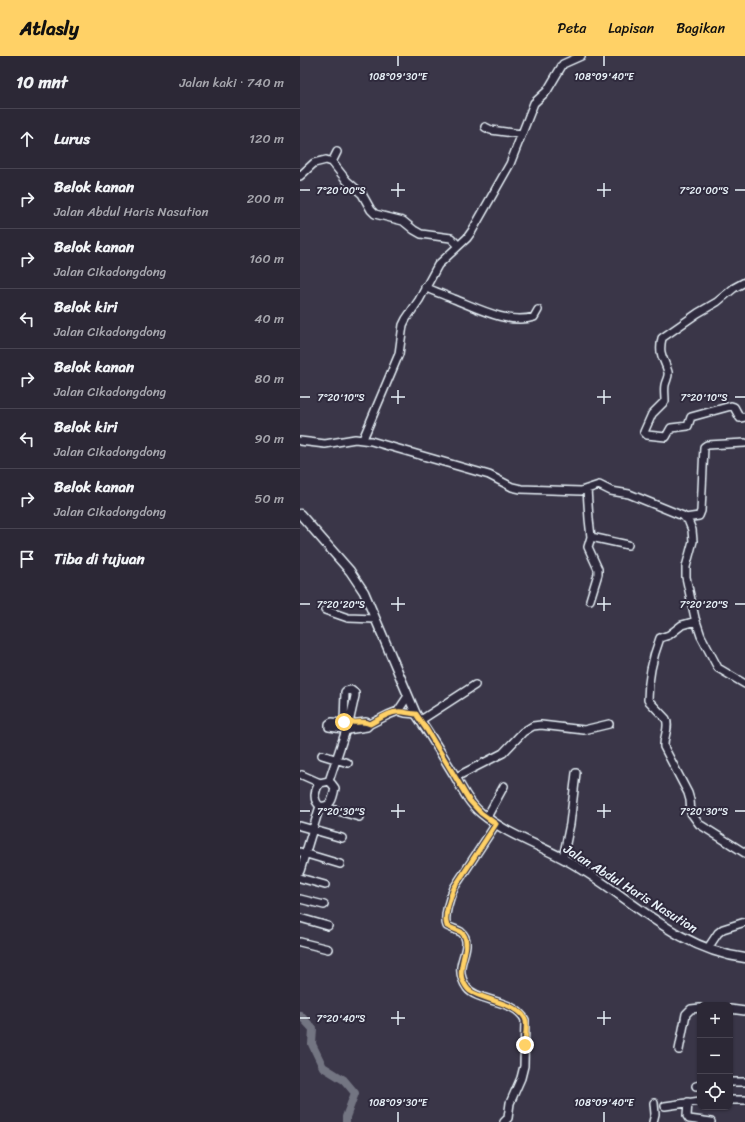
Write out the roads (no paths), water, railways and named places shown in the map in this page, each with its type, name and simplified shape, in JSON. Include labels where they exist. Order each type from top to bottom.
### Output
[{"type":"main road","name":"Jalan Abdul Haris Nasution","points":[[300,514],[350,571],[364,592],[418,717],[469,800],[481,813],[510,833],[563,858],[607,885],[650,918],[692,942],[720,953],[745,958]]},
{"type":"street","points":[[363,439],[399,354],[404,322],[438,265],[468,238],[510,164],[534,103],[547,91],[563,64],[581,56]]},
{"type":"street","points":[[485,127],[490,130],[522,134]]},
{"type":"street","points":[[332,162],[338,152]]},
{"type":"street","points":[[300,176],[314,163],[326,160],[332,162],[347,180],[362,194],[375,214],[402,221],[421,234],[451,238],[458,246]]},
{"type":"street","points":[[745,282],[662,338],[660,350],[661,356],[668,374],[664,390],[665,401],[652,414],[644,432],[647,436],[666,437],[671,428],[688,426],[691,418],[731,406],[734,407],[740,418],[745,417]]},
{"type":"street","points":[[425,287],[481,311],[506,317],[528,319],[534,317],[538,310]]},
{"type":"street","points":[[300,441],[329,444],[347,440],[363,439],[489,474],[517,489],[582,491],[596,486],[602,486],[611,491],[629,494],[685,518],[691,525],[692,530],[692,541],[685,574],[701,636],[715,665],[745,684]]},
{"type":"street","points":[[685,518],[699,516],[701,511],[704,446],[745,443]]},
{"type":"street","points":[[588,489],[591,537],[588,547],[598,566],[598,574],[590,600]]},
{"type":"street","points":[[591,537],[628,545]]},
{"type":"street","points":[[325,610],[348,618],[375,619]]},
{"type":"street","points":[[696,621],[682,625],[669,635],[660,638],[649,672],[648,700],[666,718],[667,722],[664,747],[688,795],[691,813],[702,827],[745,853]]},
{"type":"street","points":[[398,711],[418,717],[475,685]]},
{"type":"street","points":[[329,781],[346,726],[366,722],[370,724],[398,711],[408,696]]},
{"type":"street","points":[[456,777],[503,753],[523,732],[533,726],[541,725],[584,730],[609,724]]},
{"type":"street","points":[[322,755],[348,763]]},
{"type":"street","points":[[563,858],[570,824],[576,773]]},
{"type":"street","points":[[302,775],[320,783],[329,781]]},
{"type":"street","points":[[300,870],[303,853],[322,807],[330,804],[335,791],[334,785],[329,781]]},
{"type":"street","points":[[320,783],[316,789],[316,803],[322,807],[359,817]]},
{"type":"street","points":[[488,817],[504,786]]},
{"type":"street","points":[[496,824],[454,888],[445,920],[447,926],[459,931],[465,937],[466,947],[460,968],[461,976],[466,987],[470,991],[480,996],[497,1001],[518,1011],[526,1020],[524,1066],[521,1078],[510,1103],[508,1118],[504,1122]]},
{"type":"street","points":[[300,826],[342,838]]},
{"type":"street","points":[[303,853],[340,864]]},
{"type":"street","points":[[300,878],[325,885]]},
{"type":"street","points":[[300,899],[324,905]]},
{"type":"street","points":[[300,918],[328,926]]},
{"type":"street","points":[[708,948],[718,933],[723,929],[745,922]]},
{"type":"street","points":[[300,942],[328,949]]},
{"type":"street","points":[[679,1050],[686,1014],[691,1009],[697,1008]]},
{"type":"street","points":[[733,1009],[745,1011]]},
{"type":"street","points":[[733,1082],[745,1082]]},
{"type":"street","points":[[733,1100],[745,1100]]},
{"type":"street","points":[[665,1106],[697,1101]]},
{"type":"street","points":[[688,1102],[687,1116],[689,1119],[711,1122]]},
{"type":"street","points":[[653,1122],[655,1111],[654,1103]]},
{"type":"waterway","points":[[300,1015],[313,1029],[312,1044],[323,1067],[344,1080],[355,1093],[346,1117],[346,1122]]}]
